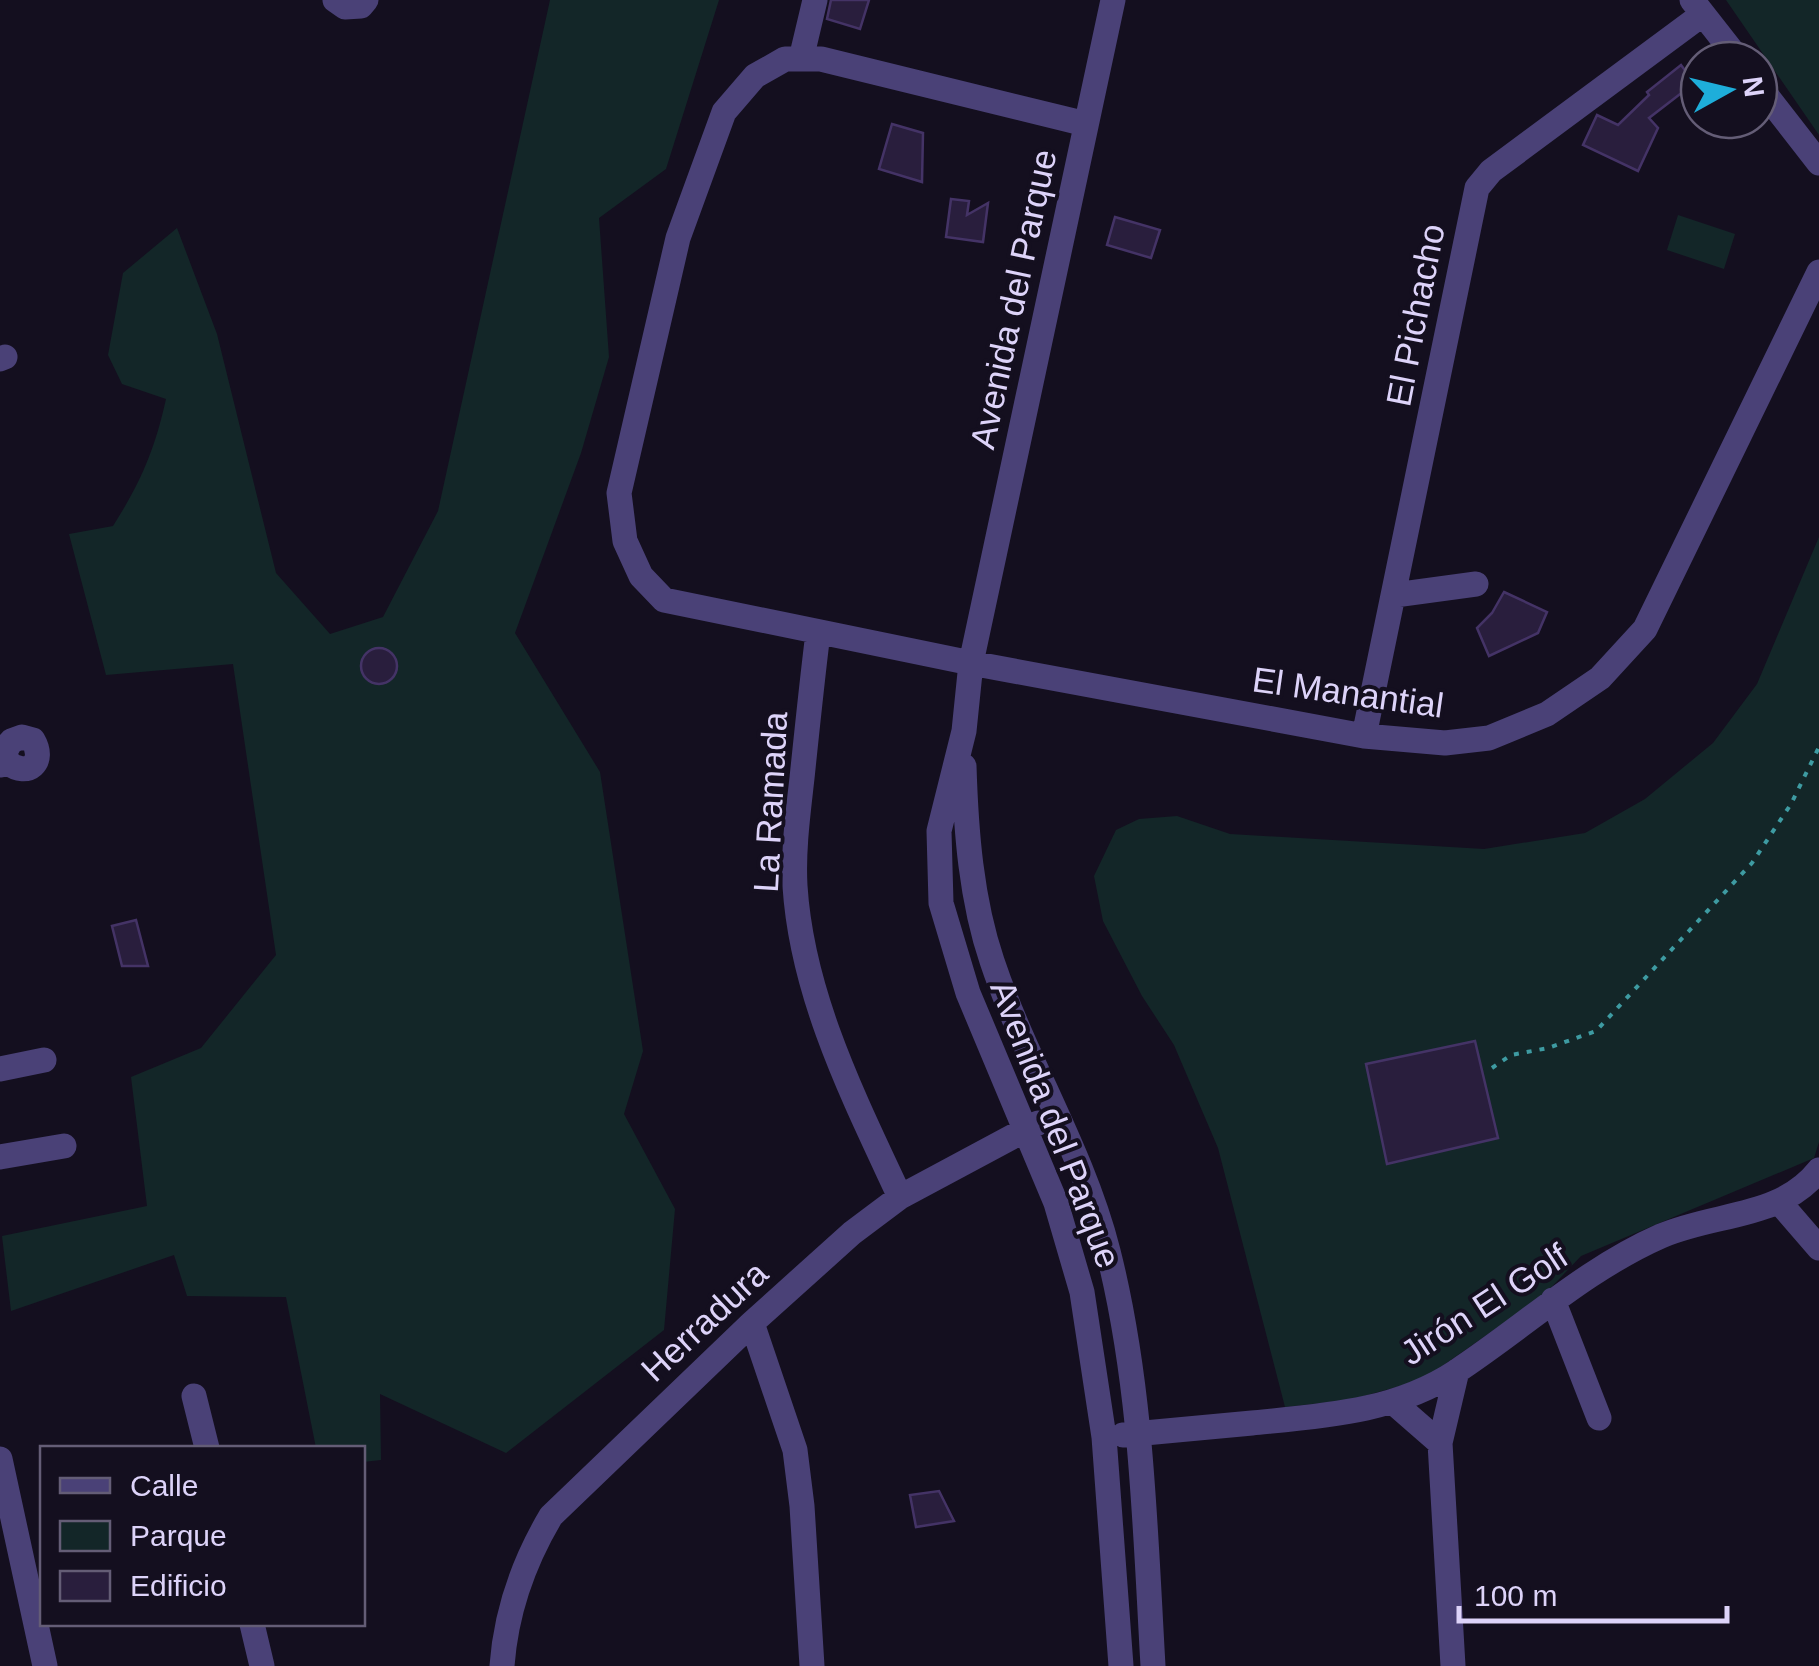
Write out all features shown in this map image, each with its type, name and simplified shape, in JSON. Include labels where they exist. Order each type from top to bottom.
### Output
[{"type":"street","points":[[336,0],[345,7],[361,6],[366,0]]},
{"type":"street","points":[[814,0],[801,59],[820,59],[1086,124]]},
{"type":"street","name":"Avenida del Parque","points":[[1113,0],[972,663],[964,731],[939,830],[941,903],[968,993],[1056,1203],[1075,1263],[1091,1336],[1104,1436],[1121,1666]]},
{"type":"street","points":[[1700,5],[1725,40]]},
{"type":"street","name":"El Pichacho","points":[[1364,736],[1478,188],[1491,171],[1700,5]]},
{"type":"street","name":"El Manantial","points":[[801,59],[785,59],[754,76],[724,112],[678,238],[619,493],[625,541],[641,576],[664,600],[818,633],[1364,736],[1445,743],[1489,738],[1546,714],[1600,678],[1645,629],[1819,272]]},
{"type":"street","points":[[1779,112],[1819,163]]},
{"type":"street","points":[[1396,595],[1476,584]]},
{"type":"street","name":"La Ramada","points":[[818,633],[796,829],[795,884],[802,936],[814,990],[848,1085],[900,1197]]},
{"type":"street","name":"Avenida del Parque","points":[[964,731],[966,819],[976,898],[991,960],[1088,1184],[1108,1252],[1124,1335],[1136,1434],[1153,1666]]},
{"type":"street","points":[[0,1069],[44,1060]]},
{"type":"street","name":"Herradura","points":[[502,1666],[504,1634],[514,1595],[529,1554],[551,1516],[852,1232],[900,1197],[1056,1113]]},
{"type":"street","points":[[0,1157],[64,1146]]},
{"type":"street","name":"Jirón El Golf","points":[[1104,1436],[1329,1416],[1393,1402],[1457,1371],[1553,1300],[1661,1236],[1714,1218],[1780,1204],[1803,1190],[1819,1170]]},
{"type":"street","points":[[1780,1204],[1819,1248]]},
{"type":"street","points":[[1553,1300],[1599,1418]]},
{"type":"street","points":[[752,1323],[788,1424],[800,1478],[812,1666]]},
{"type":"street","points":[[1453,1666],[1440,1443],[1457,1371]]},
{"type":"street","points":[[194,1396],[206,1446]]},
{"type":"street","points":[[1393,1402],[1440,1443]]},
{"type":"street","points":[[0,1458],[36,1597],[45,1666]]},
{"type":"street","points":[[252,1626],[262,1666]]},
{"type":"path","points":[[1492,1068],[1512,1055],[1548,1048],[1596,1031],[1752,863],[1791,804],[1819,748]]},
{"type":"green space","points":[[550,0],[719,0],[666,169],[599,218],[609,357],[581,453],[515,633],[600,772],[643,1051],[624,1114],[675,1209],[664,1330],[506,1453],[380,1394],[381,1460],[365,1462],[365,1446],[316,1446],[286,1297],[187,1296],[174,1255],[11,1311],[2,1236],[147,1206],[131,1077],[201,1048],[276,955],[233,664],[106,675],[69,534],[113,526],[152,450],[166,399],[122,384],[108,355],[123,273],[177,228],[217,334],[276,573],[330,634],[383,617],[438,511]]},
{"type":"green space","points":[[1726,0],[1819,0],[1819,135],[1779,77],[1779,40],[1754,40]]},
{"type":"green space","points":[[1678,215],[1735,234],[1724,269],[1667,250]]},
{"type":"green space","points":[[1819,537],[1819,1142],[1814,1158],[1581,1256],[1544,1295],[1422,1380],[1349,1400],[1285,1407],[1218,1148],[1174,1045],[1142,996],[1103,921],[1094,876],[1116,830],[1139,819],[1177,816],[1230,834],[1484,849],[1585,833],[1645,799],[1713,743],[1757,684]]},
{"type":"building","points":[[831,0],[869,0],[860,29],[827,19]]},
{"type":"building","points":[[1679,67],[1679,95],[1649,118],[1658,128],[1638,171],[1583,145],[1597,115],[1618,125],[1649,95],[1647,92]]},
{"type":"building","points":[[892,124],[923,133],[922,182],[879,169]]},
{"type":"building","points":[[951,199],[969,201],[967,215],[988,203],[983,242],[946,237]]},
{"type":"building","points":[[1115,217],[1160,230],[1151,258],[1107,245]]},
{"type":"building","points":[[1504,592],[1547,612],[1538,633],[1489,656],[1477,628]]},
{"type":"building","points":[[379,648],[392,653],[397,666],[392,679],[379,684],[366,679],[361,666],[366,653]]},
{"type":"building","points":[[136,920],[148,966],[122,966],[112,926]]},
{"type":"building","points":[[1475,1041],[1498,1138],[1387,1164],[1366,1064]]},
{"type":"building","points":[[939,1491],[954,1521],[916,1527],[910,1495]]}]
